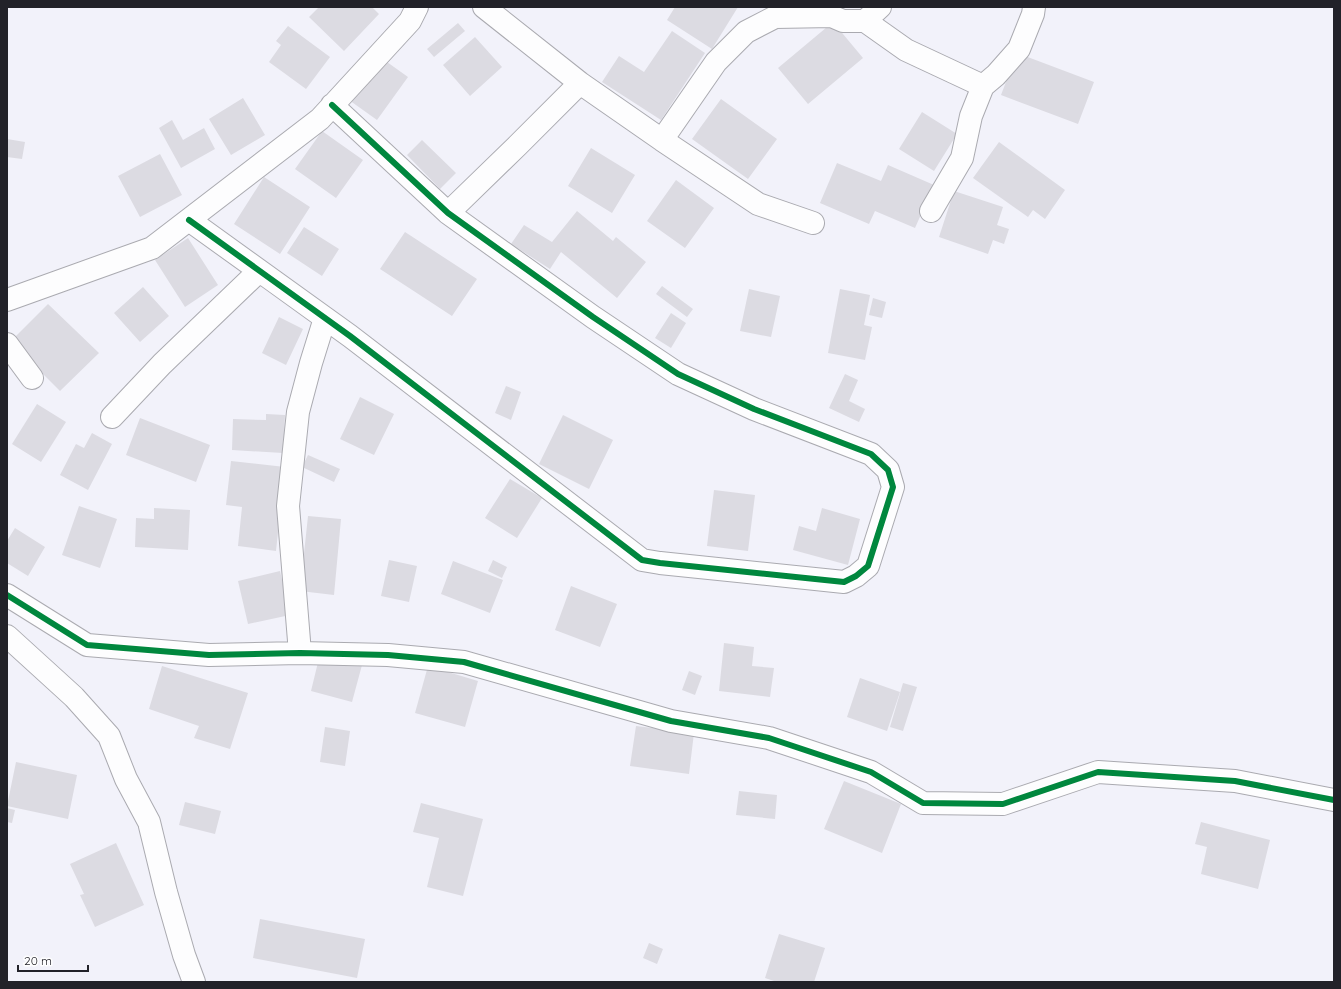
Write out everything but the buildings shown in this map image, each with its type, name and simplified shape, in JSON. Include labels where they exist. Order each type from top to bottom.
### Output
[{"type":"street","points":[[7,300],[152,248],[320,119],[410,21],[417,7]]},
{"type":"street","points":[[484,7],[580,83],[758,204],[813,223]]},
{"type":"street","points":[[812,7],[843,21],[872,14],[906,50],[983,86]]},
{"type":"street","points":[[931,210],[962,158],[971,116],[983,86],[1019,49],[1034,14],[1034,7]]},
{"type":"street","points":[[662,140],[716,62],[746,32],[775,17],[833,16]]},
{"type":"street","points":[[448,213],[580,83]]},
{"type":"street","points":[[189,220],[325,318],[642,560],[844,582],[856,576],[868,566],[893,487],[888,470],[871,454],[754,409],[678,374],[593,317],[448,213],[332,105]]},
{"type":"street","points":[[112,418],[162,364],[259,270]]},
{"type":"street","points":[[300,653],[288,506],[298,412],[325,318]]},
{"type":"street","points":[[7,344],[32,378]]},
{"type":"street","points":[[7,595],[87,646],[209,655],[300,653],[388,655],[464,662],[671,721],[769,738],[871,772],[923,803],[1003,804],[1098,772],[1235,781],[1334,800]]},
{"type":"street","points":[[7,636],[74,697],[109,736],[126,779],[150,822],[166,892],[184,955],[194,982]]},
{"type":"cycle path","points":[[189,220],[350,336],[642,560],[844,582],[856,576],[868,566],[893,487],[888,470],[871,454],[754,409],[678,374],[593,317],[448,213],[332,105]]},
{"type":"cycle path","points":[[7,595],[87,645],[209,655],[300,653],[388,655],[464,662],[671,721],[769,738],[871,772],[923,803],[1003,804],[1098,772],[1235,781],[1334,800]]}]
